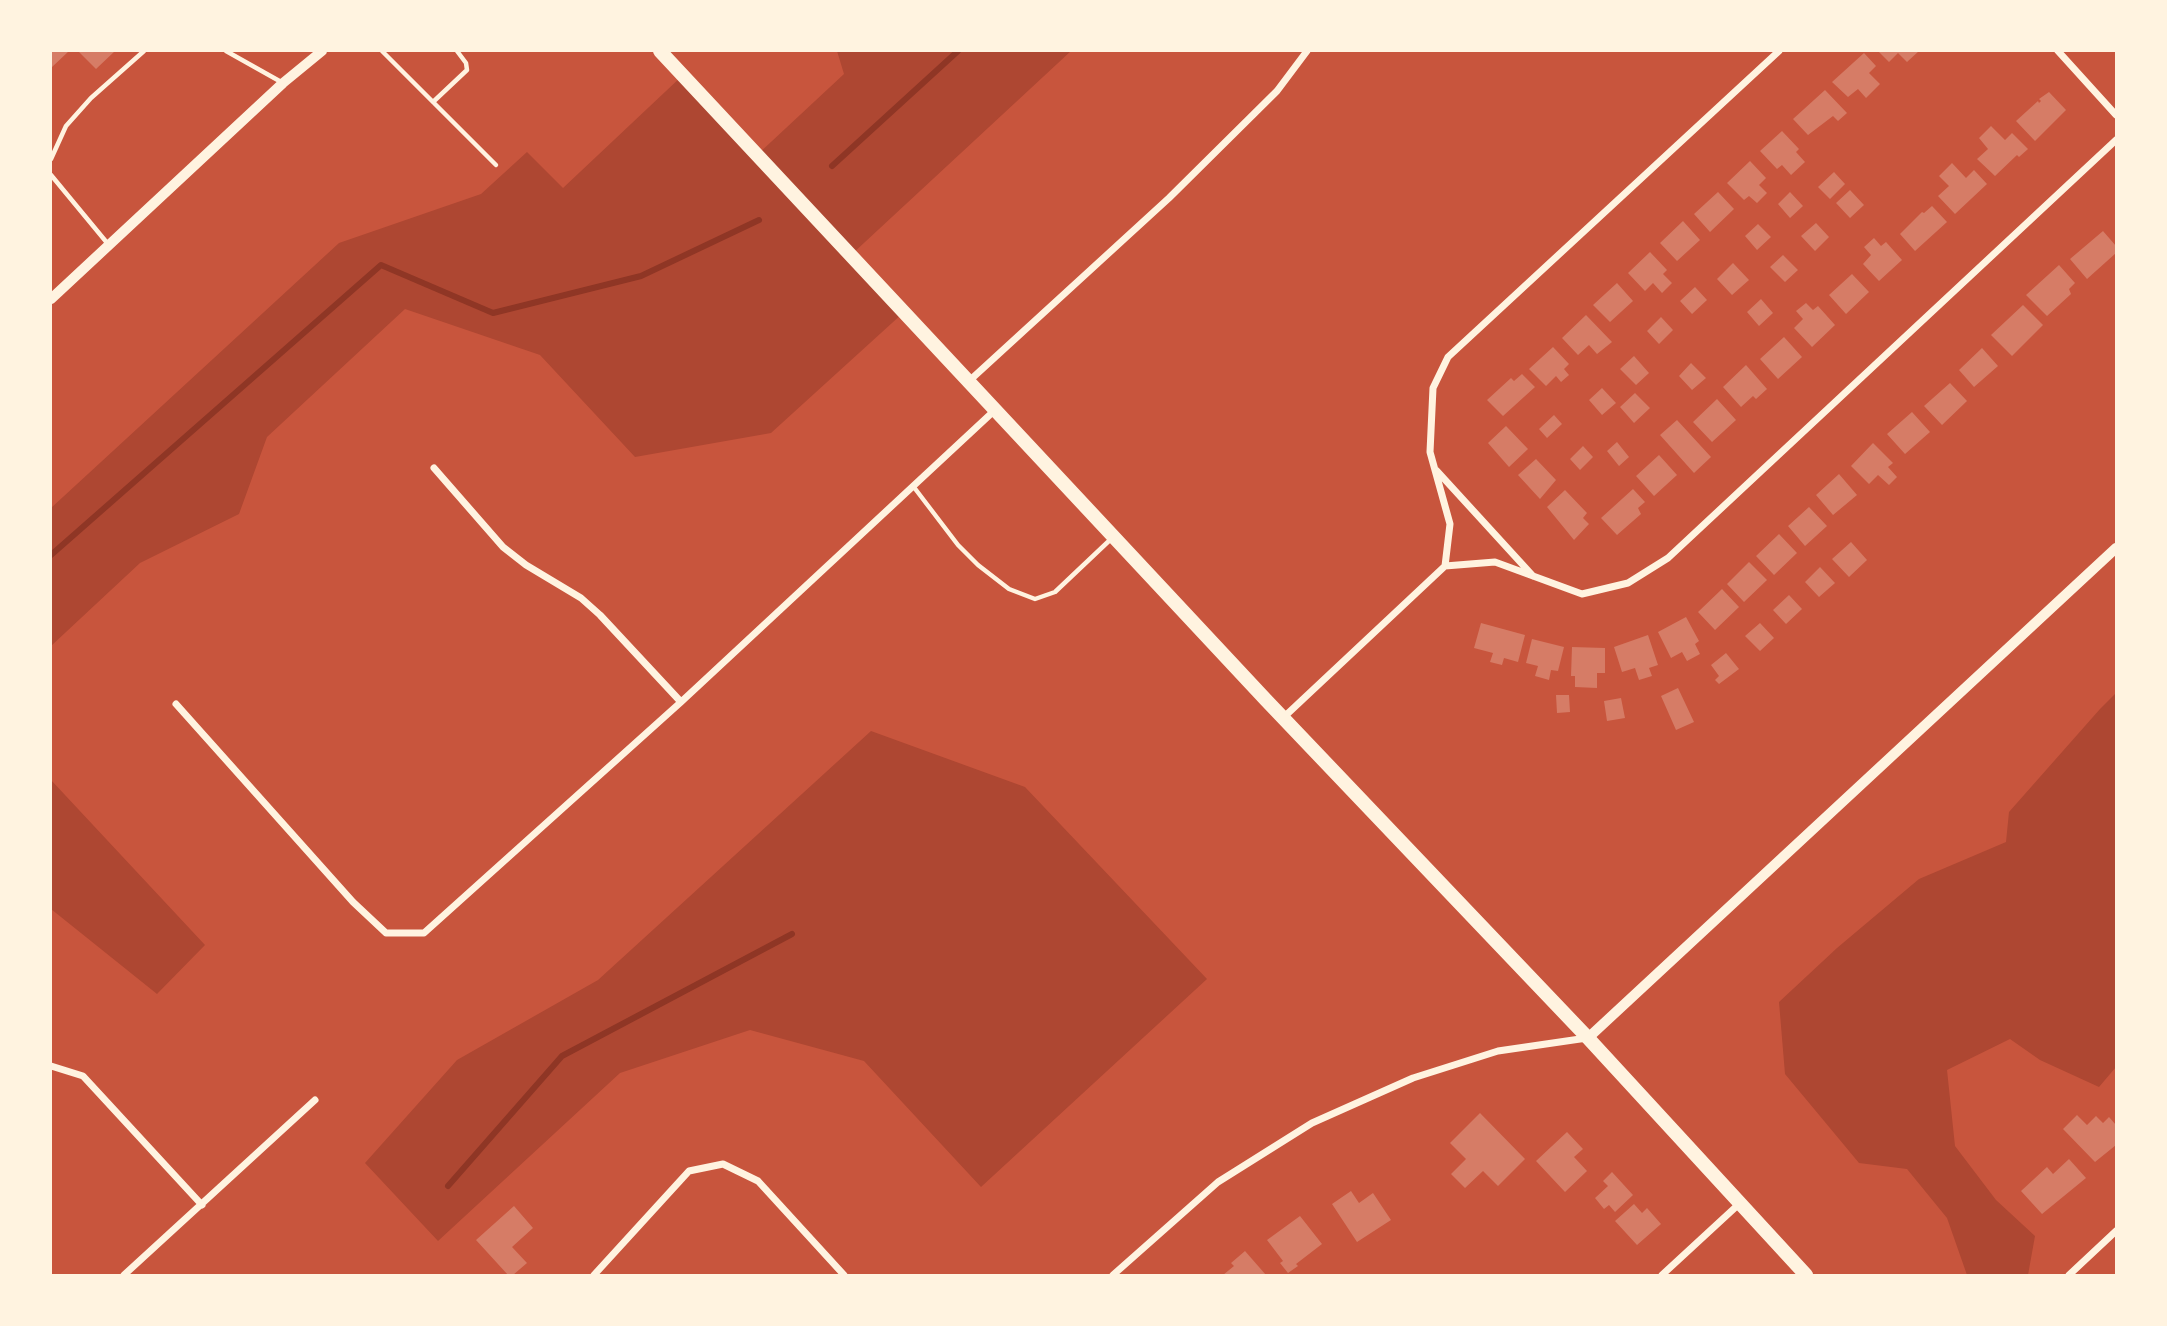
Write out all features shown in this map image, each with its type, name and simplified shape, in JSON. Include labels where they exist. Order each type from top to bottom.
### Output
[{"type":"main road","points":[[660,51],[995,411],[1588,1038],[1806,1275]]},
{"type":"street","points":[[51,299],[283,83],[322,51]]},
{"type":"street","points":[[968,382],[1179,188],[1277,92],[1307,51]]},
{"type":"street","points":[[1445,566],[1450,524],[1430,452],[1433,388],[1448,357],[1779,51]]},
{"type":"street","points":[[2058,51],[2116,115]]},
{"type":"street","points":[[1284,717],[1445,566],[1495,562],[1582,594],[1628,583],[1668,558],[2116,140]]},
{"type":"street","points":[[176,704],[353,902],[386,933],[424,933],[681,702],[995,411]]},
{"type":"street","points":[[435,468],[503,547],[526,565],[581,598],[681,702]]},
{"type":"street","points":[[1434,468],[1534,577]]},
{"type":"street","points":[[1113,1275],[1218,1182],[1312,1122],[1413,1078],[1498,1051],[1588,1038],[2116,548]]},
{"type":"street","points":[[51,1066],[83,1076],[202,1205]]},
{"type":"street","points":[[124,1275],[315,1100]]},
{"type":"street","points":[[594,1275],[689,1171],[723,1164],[758,1181],[844,1275]]},
{"type":"street","points":[[1662,1275],[1739,1204]]},
{"type":"street","points":[[2069,1275],[2116,1231]]},
{"type":"lane","points":[[51,159],[66,126],[92,98],[144,51]]},
{"type":"lane","points":[[226,51],[283,83]]},
{"type":"lane","points":[[382,51],[496,165]]},
{"type":"lane","points":[[433,102],[467,70],[466,63],[457,51]]},
{"type":"lane","points":[[51,175],[109,245]]},
{"type":"lane","points":[[913,486],[958,545],[978,565],[1009,589],[1035,599],[1055,592],[1114,536]]},
{"type":"shaded area","points":[[837,51],[1071,51],[851,255],[903,313],[771,433],[635,457],[540,355],[405,309],[267,437],[239,514],[140,563],[51,646],[51,508],[339,243],[481,194],[527,152],[563,188],[683,75],[757,155],[844,74]]},
{"type":"shaded area","points":[[2116,693],[2116,1067],[2099,1087],[2040,1060],[2010,1039],[1947,1070],[1955,1146],[1996,1200],[2035,1236],[2028,1275],[1967,1275],[1947,1218],[1907,1169],[1859,1163],[1785,1074],[1779,1002],[1837,948],[1919,879],[2006,842],[2009,812]]},
{"type":"shaded area","points":[[871,731],[1025,787],[1207,979],[981,1187],[864,1061],[750,1030],[620,1073],[438,1241],[365,1163],[457,1060],[598,980]]},
{"type":"shaded area","points":[[51,780],[205,945],[157,994],[51,909]]},
{"type":"building","points":[[51,51],[69,51],[51,68]]},
{"type":"building","points":[[78,51],[115,51],[96,69]]},
{"type":"building","points":[[1878,51],[1919,51],[1907,62],[1898,53],[1889,62]]},
{"type":"building","points":[[1864,53],[1876,66],[1869,73],[1880,84],[1866,98],[1858,89],[1848,97],[1832,82]]},
{"type":"building","points":[[1825,90],[1847,113],[1838,121],[1833,116],[1808,135],[1793,119]]},
{"type":"building","points":[[2049,92],[2066,110],[2035,141],[2016,121]]},
{"type":"building","points":[[1991,126],[2005,140],[2012,133],[2028,149],[2019,157],[2017,155],[1995,176],[1977,159],[1988,149],[1979,138]]},
{"type":"building","points":[[1782,131],[1799,149],[1796,152],[1805,162],[1791,175],[1782,165],[1777,169],[1760,151]]},
{"type":"building","points":[[1750,161],[1766,178],[1759,185],[1767,193],[1757,203],[1749,196],[1744,200],[1727,183]]},
{"type":"building","points":[[1952,163],[1966,178],[1974,170],[1987,184],[1955,214],[1938,196],[1949,186],[1939,176]]},
{"type":"building","points":[[1834,172],[1845,184],[1830,199],[1818,187]]},
{"type":"building","points":[[1850,190],[1864,205],[1850,218],[1836,203]]},
{"type":"building","points":[[1718,192],[1734,209],[1710,232],[1694,214]]},
{"type":"building","points":[[1790,192],[1803,206],[1790,218],[1778,204]]},
{"type":"building","points":[[1932,206],[1947,222],[1915,251],[1900,234]]},
{"type":"building","points":[[1683,221],[1700,240],[1677,261],[1660,243]]},
{"type":"building","points":[[1816,223],[1829,237],[1815,251],[1801,236]]},
{"type":"building","points":[[1758,224],[1771,237],[1757,250],[1745,236]]},
{"type":"building","points":[[2103,231],[2116,246],[2116,253],[2087,279],[2070,259]]},
{"type":"building","points":[[1874,238],[1881,246],[1886,242],[1902,260],[1879,281],[1863,264],[1871,255],[1864,247]]},
{"type":"building","points":[[1650,252],[1667,270],[1663,274],[1672,283],[1662,293],[1653,283],[1645,291],[1628,273]]},
{"type":"building","points":[[1783,255],[1798,270],[1785,282],[1770,267]]},
{"type":"building","points":[[1733,263],[1749,280],[1732,295],[1717,279]]},
{"type":"building","points":[[2059,265],[2075,283],[2069,289],[2071,294],[2047,316],[2026,295]]},
{"type":"building","points":[[1852,274],[1869,292],[1846,314],[1829,295]]},
{"type":"building","points":[[1617,283],[1633,301],[1610,322],[1593,305]]},
{"type":"building","points":[[1695,287],[1707,300],[1692,314],[1680,301]]},
{"type":"building","points":[[1761,299],[1773,313],[1759,326],[1747,312]]},
{"type":"building","points":[[1806,303],[1813,310],[1818,306],[1835,325],[1812,347],[1794,328],[1803,319],[1796,311]]},
{"type":"building","points":[[2023,305],[2043,325],[2012,356],[1991,335]]},
{"type":"building","points":[[1586,315],[1612,342],[1597,354],[1589,345],[1578,355],[1562,338]]},
{"type":"building","points":[[1661,317],[1673,330],[1659,344],[1647,331]]},
{"type":"building","points":[[1784,337],[1802,357],[1778,379],[1760,359]]},
{"type":"building","points":[[1553,347],[1569,364],[1564,369],[1569,375],[1561,382],[1556,376],[1546,386],[1529,369]]},
{"type":"building","points":[[1982,348],[1998,366],[1974,387],[1959,370]]},
{"type":"building","points":[[1634,356],[1649,373],[1636,385],[1620,369]]},
{"type":"building","points":[[1691,363],[1706,378],[1692,390],[1679,376]]},
{"type":"building","points":[[1746,365],[1767,389],[1756,399],[1753,396],[1741,407],[1723,387]]},
{"type":"building","points":[[1522,374],[1535,387],[1503,416],[1487,400],[1511,378],[1514,381]]},
{"type":"building","points":[[1950,383],[1967,401],[1942,425],[1924,406]]},
{"type":"building","points":[[1602,388],[1616,403],[1602,415],[1589,400]]},
{"type":"building","points":[[1635,393],[1650,408],[1634,423],[1620,407]]},
{"type":"building","points":[[1717,399],[1736,420],[1712,442],[1693,422]]},
{"type":"building","points":[[1912,412],[1930,432],[1905,454],[1887,434]]},
{"type":"building","points":[[1554,415],[1562,424],[1547,438],[1539,429]]},
{"type":"building","points":[[1677,420],[1711,457],[1694,473],[1660,435]]},
{"type":"building","points":[[1506,426],[1528,449],[1509,467],[1488,443]]},
{"type":"building","points":[[1617,442],[1629,457],[1619,466],[1607,451]]},
{"type":"building","points":[[1873,443],[1893,463],[1888,467],[1897,477],[1889,485],[1878,475],[1869,484],[1851,466]]},
{"type":"building","points":[[1583,446],[1593,457],[1580,470],[1570,459]]},
{"type":"building","points":[[1659,455],[1677,475],[1654,496],[1636,476]]},
{"type":"building","points":[[1536,459],[1556,480],[1540,499],[1518,475]]},
{"type":"building","points":[[1839,474],[1857,495],[1833,515],[1816,495]]},
{"type":"building","points":[[1633,489],[1645,502],[1638,508],[1641,514],[1617,535],[1601,518]]},
{"type":"building","points":[[1565,490],[1587,513],[1583,518],[1589,524],[1574,540],[1547,507]]},
{"type":"building","points":[[1809,507],[1827,526],[1805,546],[1788,526]]},
{"type":"building","points":[[1779,534],[1797,553],[1774,575],[1756,556]]},
{"type":"building","points":[[1851,542],[1867,560],[1849,577],[1832,559]]},
{"type":"building","points":[[1749,562],[1767,580],[1744,602],[1727,584]]},
{"type":"building","points":[[1820,567],[1835,583],[1819,597],[1805,582]]},
{"type":"building","points":[[1722,589],[1739,607],[1715,630],[1698,612]]},
{"type":"building","points":[[1789,595],[1802,609],[1786,624],[1773,610]]},
{"type":"building","points":[[1686,617],[1699,641],[1695,644],[1700,654],[1687,661],[1682,652],[1671,658],[1658,632]]},
{"type":"building","points":[[1481,623],[1525,635],[1518,662],[1504,658],[1502,665],[1490,662],[1493,653],[1474,648]]},
{"type":"building","points":[[1760,623],[1774,638],[1760,651],[1745,636]]},
{"type":"building","points":[[1648,635],[1658,665],[1649,668],[1652,676],[1639,680],[1635,668],[1622,672],[1614,647]]},
{"type":"building","points":[[1532,639],[1564,647],[1558,671],[1551,670],[1549,680],[1535,676],[1538,666],[1526,663]]},
{"type":"building","points":[[1572,647],[1605,648],[1605,673],[1597,673],[1597,688],[1575,687],[1575,676],[1571,676]]},
{"type":"building","points":[[1726,653],[1739,669],[1719,684],[1715,680],[1719,676],[1711,665]]},
{"type":"building","points":[[1678,688],[1694,722],[1676,730],[1661,696]]},
{"type":"building","points":[[1556,695],[1569,695],[1570,712],[1557,713]]},
{"type":"building","points":[[1621,698],[1625,718],[1607,721],[1604,701]]},
{"type":"building","points":[[1480,1113],[1525,1159],[1498,1186],[1483,1171],[1465,1188],[1451,1174],[1466,1159],[1450,1143]]},
{"type":"building","points":[[2077,1115],[2087,1125],[2096,1116],[2103,1123],[2109,1117],[2116,1125],[2116,1145],[2095,1162],[2063,1129]]},
{"type":"building","points":[[1567,1132],[1583,1149],[1574,1157],[1587,1171],[1565,1192],[1536,1161]]},
{"type":"building","points":[[2069,1159],[2086,1178],[2042,1214],[2021,1191],[2047,1167],[2053,1174]]},
{"type":"building","points":[[1612,1172],[1633,1195],[1615,1212],[1609,1205],[1604,1209],[1595,1198],[1608,1186],[1603,1181]]},
{"type":"building","points":[[1351,1191],[1359,1203],[1373,1193],[1391,1220],[1357,1242],[1332,1204]]},
{"type":"building","points":[[1634,1204],[1642,1213],[1647,1208],[1661,1224],[1637,1245],[1615,1221]]},
{"type":"building","points":[[514,1206],[533,1228],[512,1247],[527,1263],[513,1275],[508,1275],[476,1240]]},
{"type":"building","points":[[1300,1216],[1322,1244],[1288,1273],[1280,1263],[1283,1261],[1267,1240]]},
{"type":"building","points":[[1245,1251],[1266,1275],[1223,1275],[1234,1266],[1231,1263]]},
{"type":"waterway","points":[[832,166],[958,51]]},
{"type":"waterway","points":[[51,555],[381,265],[493,313],[641,276],[759,220]]},
{"type":"waterway","points":[[448,1186],[562,1056],[792,934]]}]
